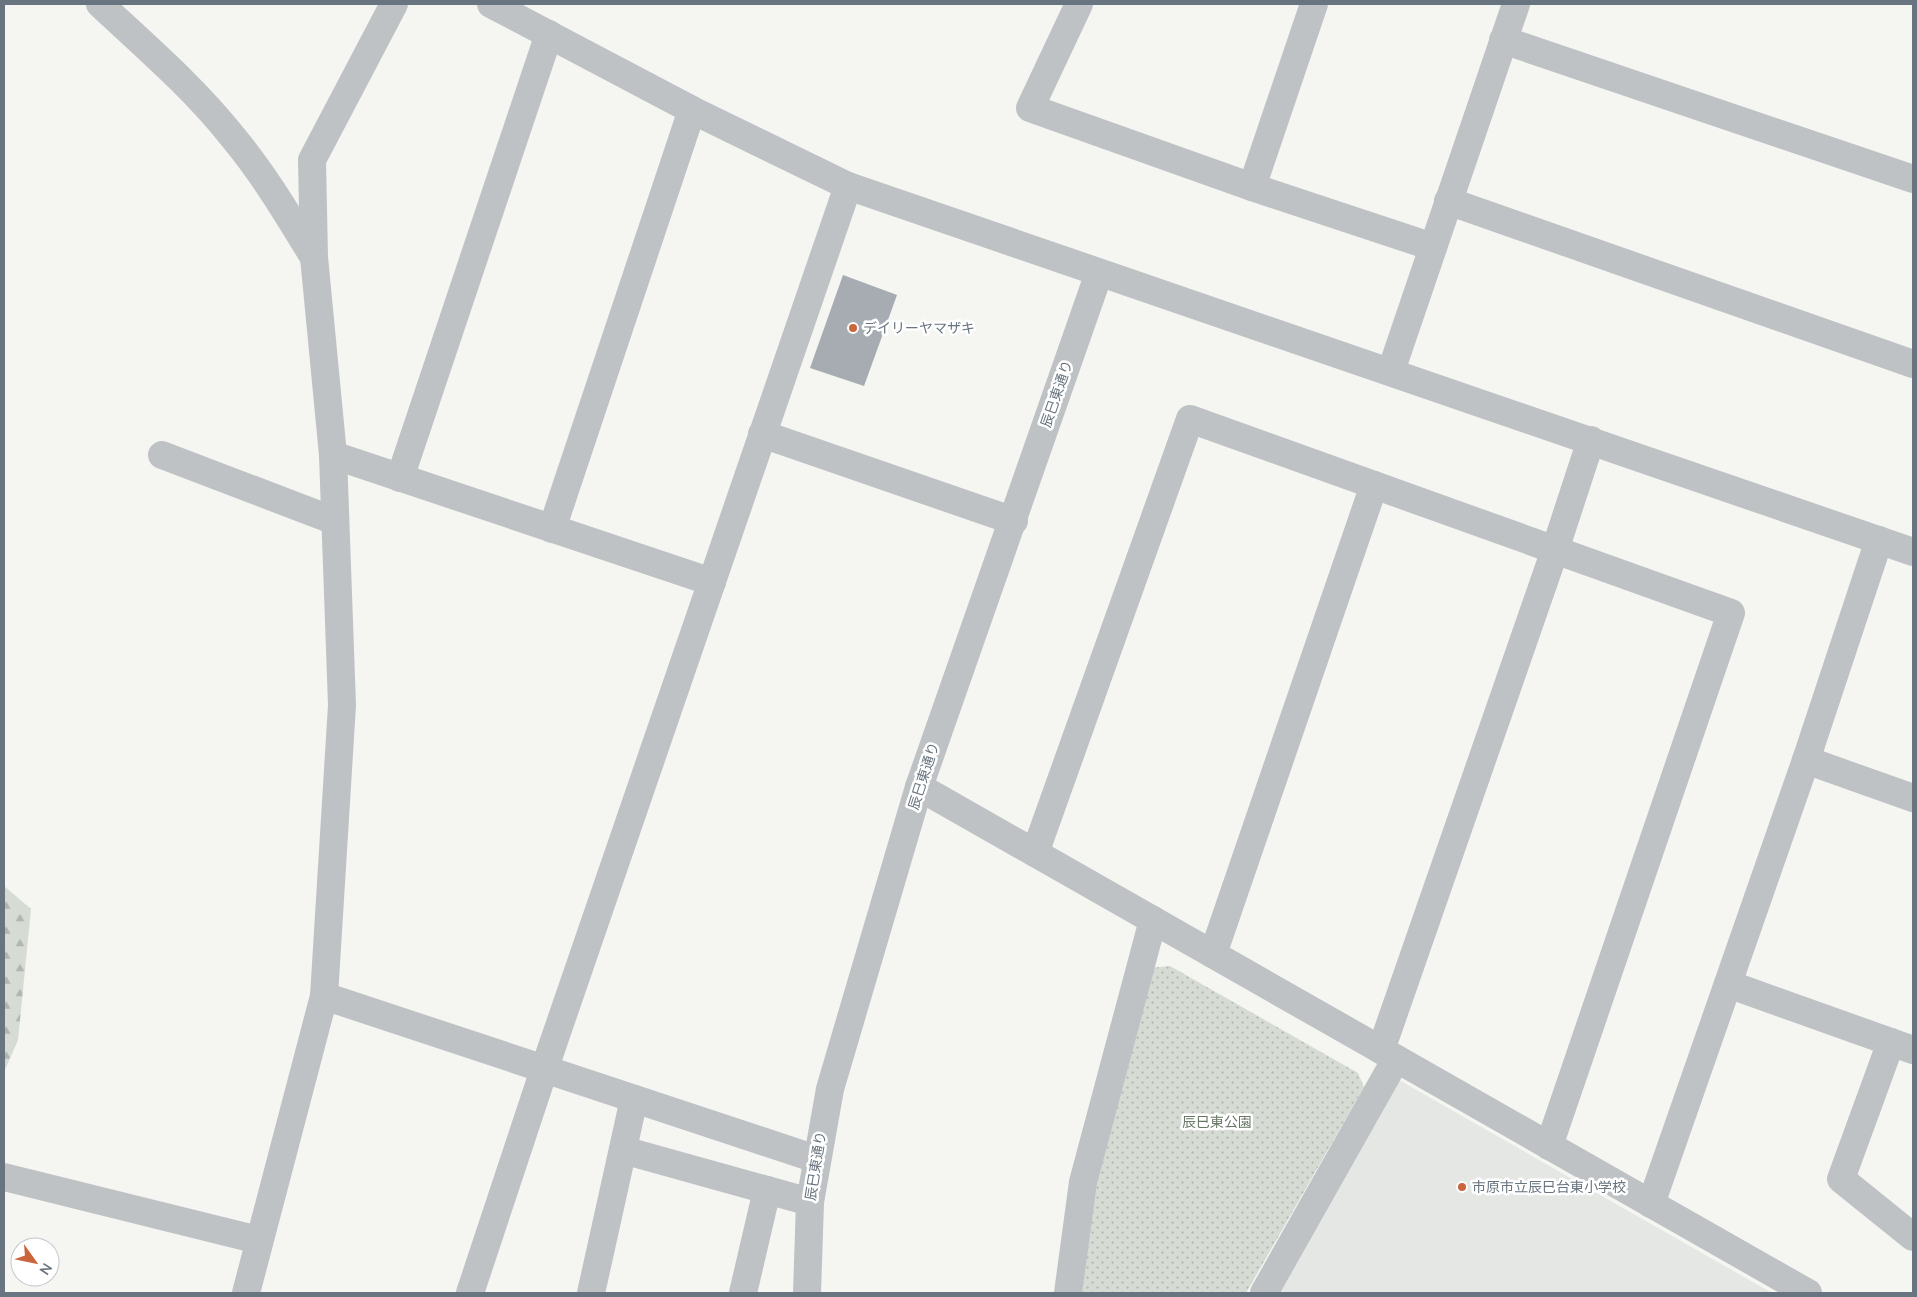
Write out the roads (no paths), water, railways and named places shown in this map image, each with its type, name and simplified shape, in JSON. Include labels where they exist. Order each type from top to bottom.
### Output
[{"type":"street","points":[[100,4],[176,75],[231,134],[263,176],[314,257]]},
{"type":"street","points":[[246,1293],[258,1240],[324,996],[342,705],[333,455],[314,257],[312,160],[394,4]]},
{"type":"street","points":[[491,4],[692,110],[848,186],[1391,371],[1913,552]]},
{"type":"street","points":[[1079,4],[1030,108],[1252,187],[1433,247]]},
{"type":"street","points":[[1252,187],[1314,4]]},
{"type":"street","points":[[1391,371],[1516,4]]},
{"type":"street","points":[[400,478],[549,34]]},
{"type":"street","points":[[1503,40],[1913,179]]},
{"type":"street","points":[[552,529],[692,110]]},
{"type":"street","points":[[470,1293],[544,1070],[848,186]]},
{"type":"street","points":[[1448,201],[1913,364]]},
{"type":"street","name":"辰巳東通り","points":[[807,1293],[810,1202],[816,1159],[830,1090],[919,788],[1014,521],[1099,273]]},
{"type":"street","points":[[1035,853],[1190,419],[1731,613],[1549,1146]]},
{"type":"street","points":[[762,434],[1014,521]]},
{"type":"street","points":[[1264,1293],[1388,1054],[1591,440]]},
{"type":"street","points":[[162,455],[335,521]]},
{"type":"street","points":[[333,455],[712,582]]},
{"type":"street","points":[[1213,954],[1374,485]]},
{"type":"street","points":[[1650,1204],[1806,760],[1878,540]]},
{"type":"street","points":[[1806,760],[1913,798]]},
{"type":"street","points":[[919,788],[1808,1293]]},
{"type":"street","points":[[1068,1293],[1083,1182],[1153,920]]},
{"type":"street","points":[[1728,984],[1902,1046],[1840,1180],[1913,1237]]},
{"type":"street","points":[[324,996],[816,1159]]},
{"type":"street","points":[[591,1293],[634,1099]]},
{"type":"street","points":[[622,1150],[810,1202]]},
{"type":"street","points":[[4,1177],[258,1240]]},
{"type":"street","points":[[744,1293],[766,1190]]},
{"type":"place","name":"デイリーヤマザキ","points":[[853,328]]},
{"type":"place","name":"市原市立辰巳台東小学校","points":[[1462,1187]]},
{"type":"park label","name":"辰巳東公園","points":[[1217,1122]]}]
